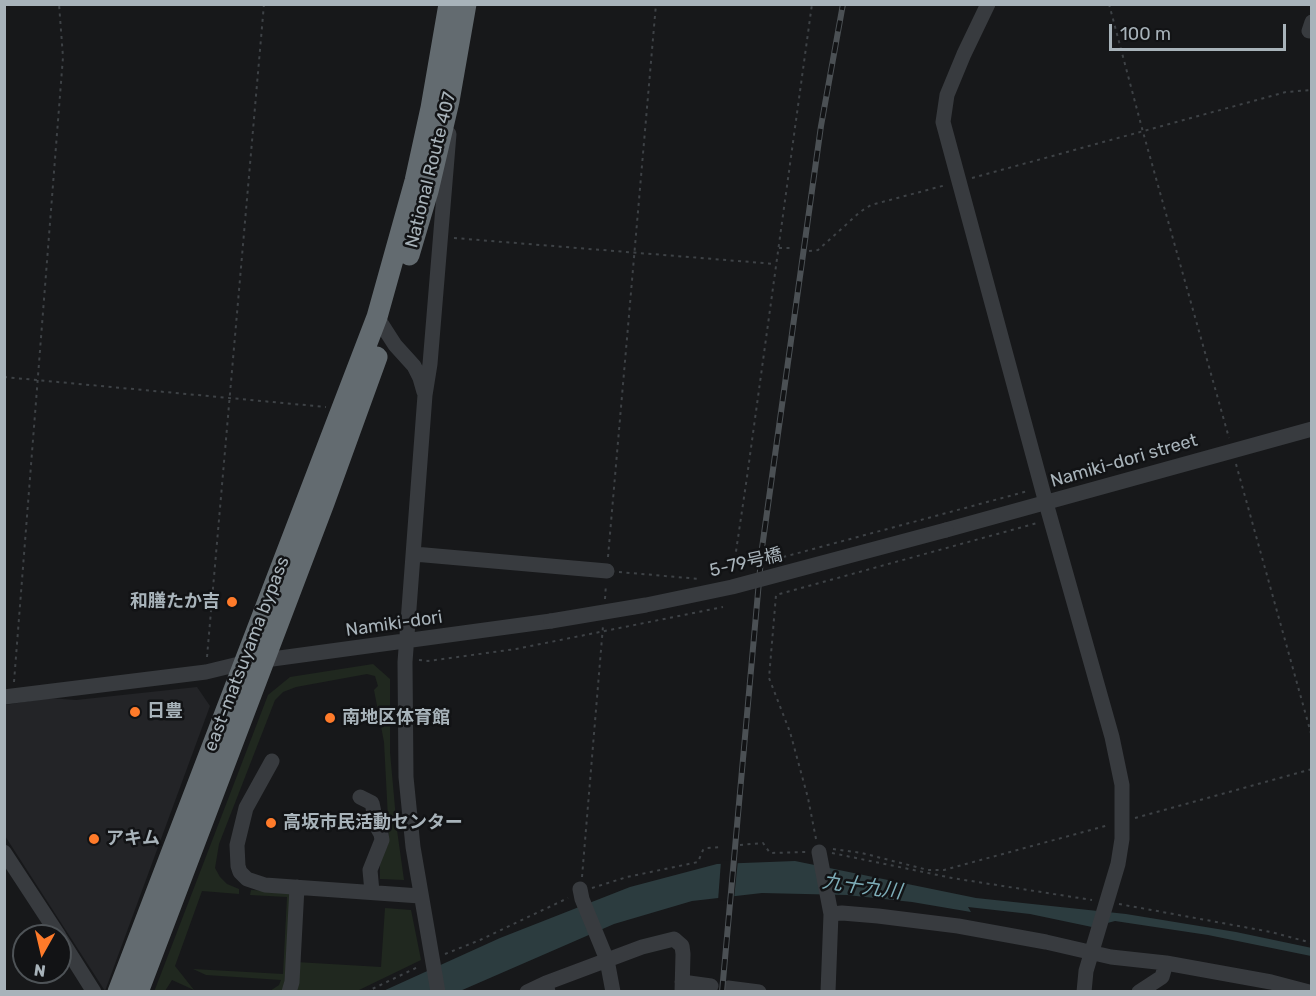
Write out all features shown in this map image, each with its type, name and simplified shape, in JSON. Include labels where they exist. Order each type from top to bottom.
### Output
[{"type":"highway","name":"National Route 407","points":[[381,325],[431,108],[449,4]]},
{"type":"highway","name":"National Route 407","points":[[381,325],[428,191],[449,101],[466,4]]},
{"type":"highway","name":"east-matsuyama bypass","points":[[138,992],[341,410],[381,325]]},
{"type":"highway","name":"east-matsuyama bypass","points":[[118,992],[253,662],[324,503],[381,325]]},
{"type":"street","points":[[987,4],[947,94],[942,122],[1112,737],[1122,785],[1123,821],[1118,864],[1092,950],[1084,992]]},
{"type":"street","points":[[438,992],[420,896],[406,777],[405,662],[425,395],[430,364],[449,138],[449,101]]},
{"type":"street","points":[[381,325],[414,366],[425,395]]},
{"type":"street","name":"Namiki-dori street","points":[[946,530],[1311,429]]},
{"type":"street","name":"5-79号橋","points":[[551,621],[732,587],[946,530]]},
{"type":"street","points":[[414,554],[607,570]]},
{"type":"street","name":"Namiki-dori","points":[[8,697],[206,672],[253,662],[551,621]]},
{"type":"street","points":[[272,761],[246,808],[237,844],[236,859],[240,872],[255,883],[420,896]]},
{"type":"street","points":[[360,797],[372,803],[382,840],[370,870],[372,892]]},
{"type":"street","points":[[4,852],[51,924]]},
{"type":"street","points":[[819,853],[831,912],[828,992]]},
{"type":"street","points":[[289,992],[292,982],[297,887]]},
{"type":"street","points":[[581,893],[605,954],[613,992]]},
{"type":"street","points":[[831,912],[958,926],[1092,950],[1112,957],[1166,963],[1271,982],[1309,992]]},
{"type":"street","points":[[528,992],[547,987],[605,954],[674,939],[682,946],[682,987],[711,986]]},
{"type":"street","points":[[72,957],[94,992]]},
{"type":"street","points":[[1139,992],[1162,977],[1166,963]]},
{"type":"street","points":[[728,987],[759,992]]},
{"type":"path","points":[[8,697],[63,57],[60,4]]},
{"type":"path","points":[[206,672],[228,397],[264,4]]},
{"type":"path","points":[[656,4],[607,570],[709,579]]},
{"type":"path","points":[[728,577],[734,565],[812,4]]},
{"type":"path","points":[[1109,4],[1311,737]]},
{"type":"path","points":[[809,251],[818,250],[871,205],[1286,92],[1311,90]]},
{"type":"path","points":[[453,238],[775,264]]},
{"type":"path","points":[[777,248],[791,248]]},
{"type":"path","points":[[4,377],[331,407],[341,410]]},
{"type":"path","points":[[776,559],[1014,493],[1046,503],[1032,525],[776,595],[769,678],[790,732],[808,798],[819,853]]},
{"type":"path","points":[[419,660],[428,661],[516,649],[723,607]]},
{"type":"path","points":[[581,893],[603,631]]},
{"type":"path","points":[[819,853],[829,848],[928,870],[944,870],[1311,769]]},
{"type":"path","points":[[740,845],[764,843],[770,853],[819,853],[1271,932],[1311,943]]},
{"type":"path","points":[[366,992],[581,893],[627,876],[698,862],[706,848],[722,847]]},
{"type":"shaded area","points":[[373,664],[390,679],[390,752],[404,880],[380,879],[380,859],[389,837],[384,742],[374,690],[378,686],[375,676],[367,674],[296,687],[283,692],[275,700],[219,844],[215,868],[227,884],[239,889],[239,894],[202,891],[175,966],[194,990],[172,980],[165,991],[154,992],[268,695],[290,677]]},
{"type":"shaded area","points":[[197,687],[210,706],[105,991],[72,940],[72,924],[62,924],[5,836],[5,705],[49,698],[76,700]]},
{"type":"shaded area","points":[[251,890],[291,892],[286,983],[281,991],[270,991],[279,985],[281,980],[206,975],[193,969],[283,974],[287,897],[250,895]]},
{"type":"shaded area","points":[[385,908],[411,910],[421,960],[357,991],[294,992],[296,962],[381,967]]},
{"type":"water","name":"九十九川","points":[[795,861],[976,898],[1126,914],[1236,932],[1312,948],[1311,956],[1208,935],[1115,921],[1092,927],[1030,914],[968,907],[971,912],[912,902],[847,895],[762,893],[692,901],[614,924],[460,991],[381,992],[500,938],[630,887],[717,864]]},
{"type":"pier","points":[[738,860],[734,899],[718,901],[721,861]]},
{"type":"railway","points":[[722,992],[762,548],[821,126],[843,4]]},
{"type":"place","name":"和膳たか吉","points":[[232,602]]},
{"type":"place","name":"日豊","points":[[135,712]]},
{"type":"place","name":"南地区体育館","points":[[330,718]]},
{"type":"place","name":"高坂市民活動センター","points":[[271,823]]},
{"type":"place","name":"アキム","points":[[94,839]]}]
